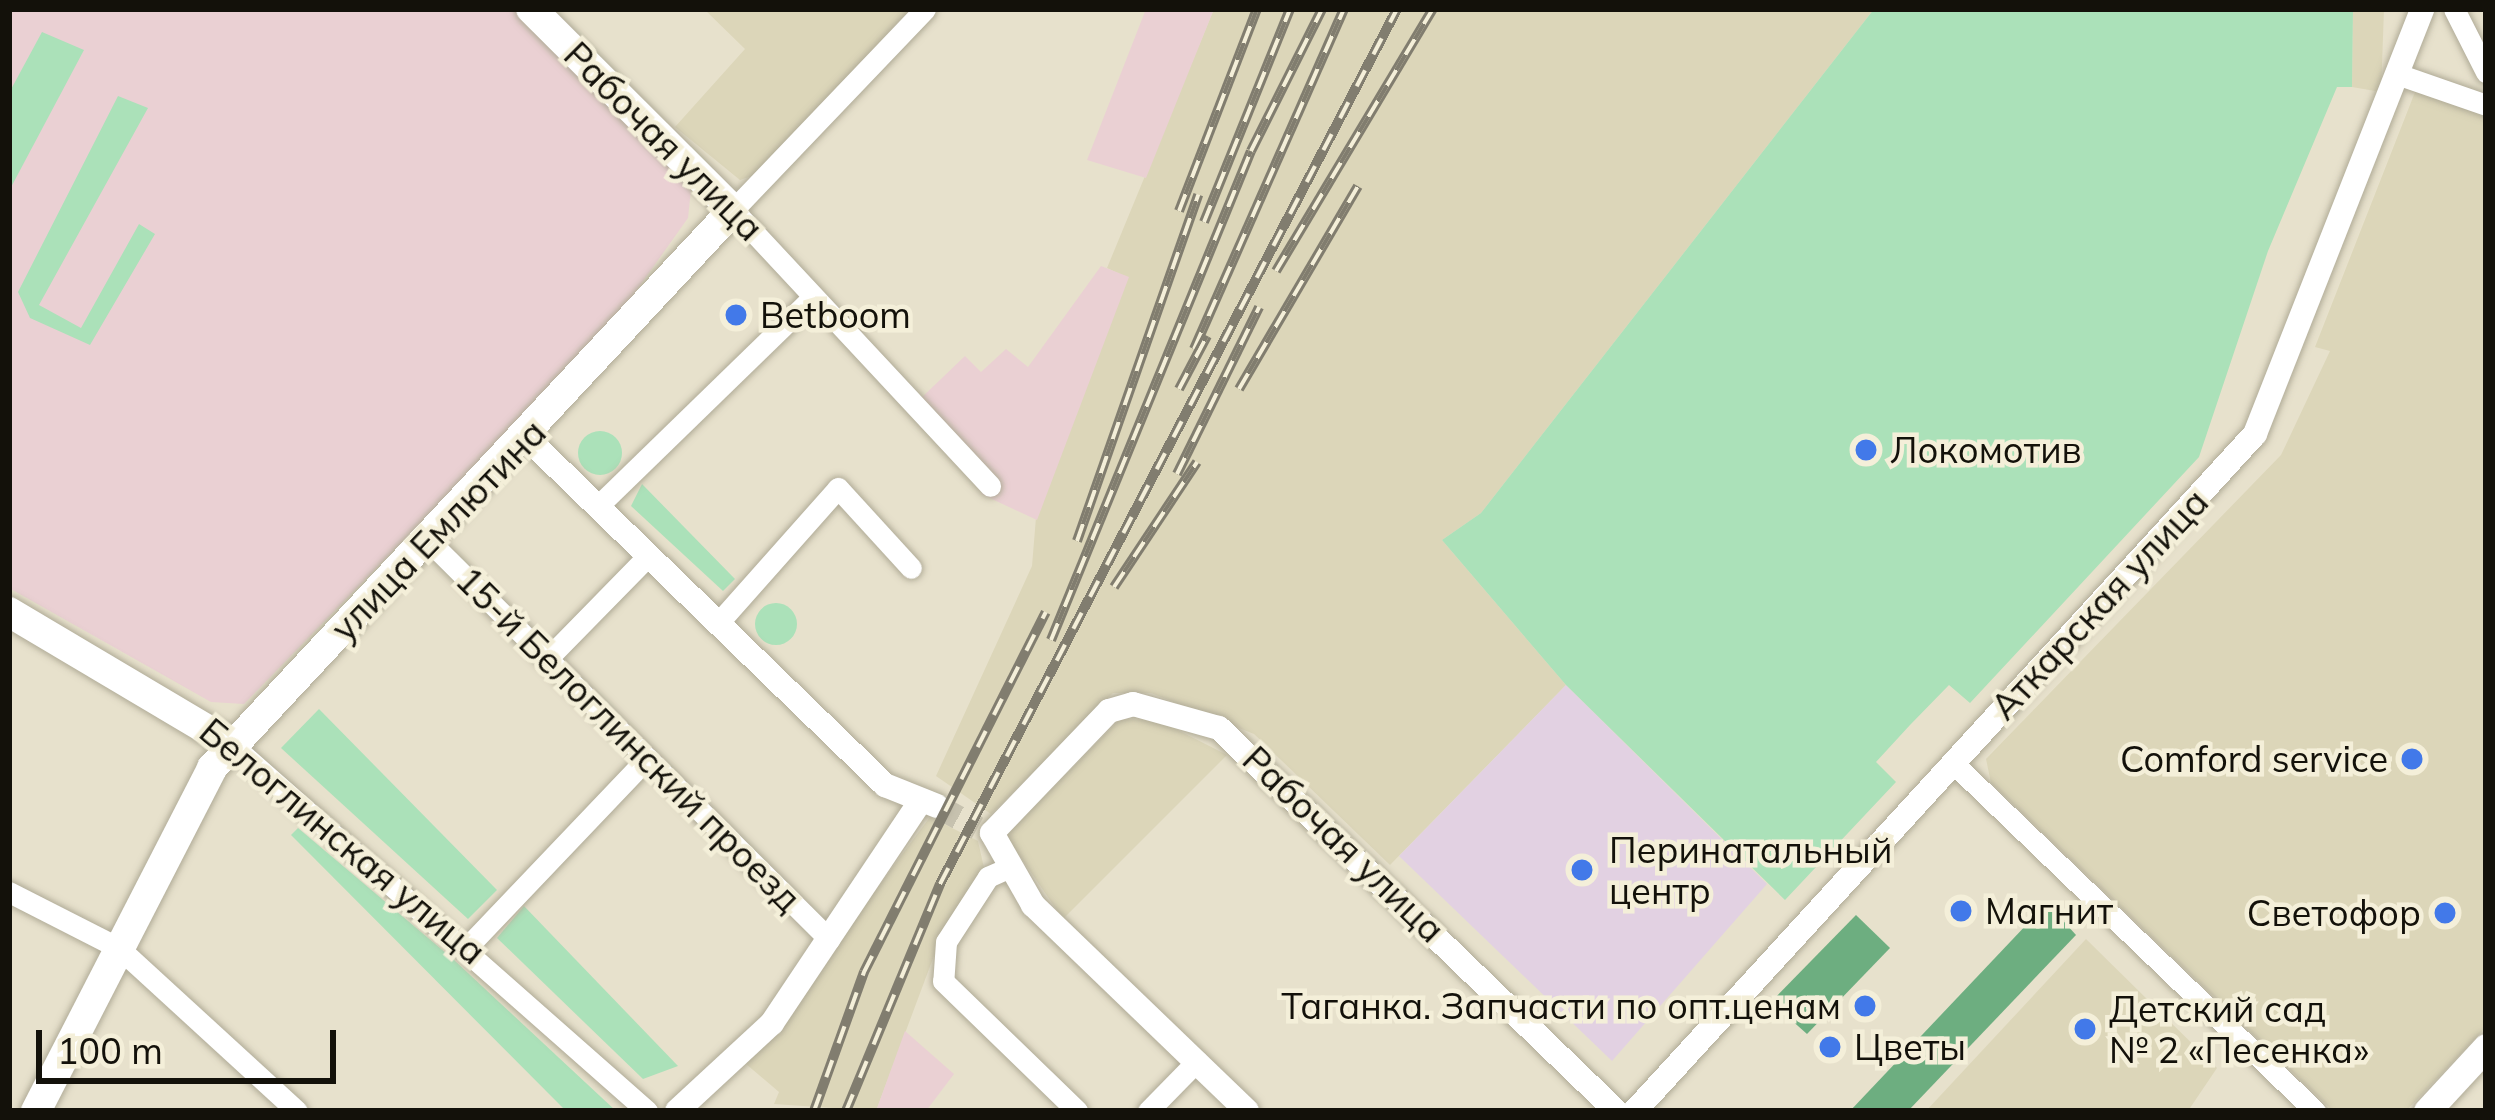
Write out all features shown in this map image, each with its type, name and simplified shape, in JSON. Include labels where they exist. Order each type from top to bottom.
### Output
[{"type":"main road","name":"Рабочая улица","points":[[531,9],[733,210]]},
{"type":"main road","name":"улица Емлютина","points":[[36,1111],[231,744],[527,438],[733,210]]},
{"type":"main road","name":"Белоглинская улица","points":[[9,612],[231,744]]},
{"type":"main road","points":[[2427,1111],[2486,1047]]},
{"type":"street","name":"улица Емлютина","points":[[733,210],[925,9]]},
{"type":"street","points":[[2411,9],[2411,40]]},
{"type":"street","name":"Аткарская улица","points":[[1635,1111],[2255,434],[2400,75],[2422,9]]},
{"type":"street","points":[[2454,9],[2486,72]]},
{"type":"street","points":[[2400,75],[2486,105]]},
{"type":"street","name":"Рабочая улица","points":[[733,210],[809,301],[990,486]]},
{"type":"street","points":[[598,506],[809,301]]},
{"type":"street","points":[[527,438],[885,785],[928,804],[772,1023],[677,1111]]},
{"type":"street","points":[[719,622],[838,488],[911,568]]},
{"type":"street","name":"15-й Белоглинский проезд","points":[[428,540],[830,939]]},
{"type":"street","points":[[548,658],[650,555]]},
{"type":"street","name":"Рабочая улица","points":[[1008,868],[984,831],[1108,711],[1133,704],[1219,728],[1616,1111]]},
{"type":"street","name":"Белоглинская улица","points":[[231,744],[470,944],[647,1111]]},
{"type":"street","points":[[470,944],[647,758]]},
{"type":"street","points":[[1952,762],[2314,1111]]},
{"type":"street","points":[[1077,1111],[943,981],[946,942],[988,878],[1008,868],[1247,1111]]},
{"type":"street","points":[[9,892],[119,948],[297,1111]]},
{"type":"street","points":[[1148,1111],[1197,1061]]},
{"type":"shaded area","points":[[9,9],[514,9],[691,189],[688,218],[609,329],[244,704],[211,702],[9,588]]},
{"type":"shaded area","points":[[704,9],[910,9],[758,174],[740,180],[675,127],[745,49]]},
{"type":"shaded area","points":[[1146,9],[1214,9],[1146,178],[1087,160]]},
{"type":"shaded area","points":[[1214,9],[1874,9],[1481,513],[1442,540],[1566,685],[1390,865],[1254,734],[1151,693],[1113,693],[991,814],[936,776],[1032,566],[1038,493],[1128,278],[1107,268]]},
{"type":"shaded area","points":[[2353,9],[2384,9],[2381,92],[2352,87]]},
{"type":"shaded area","points":[[2417,87],[2486,107],[2486,1027],[2406,1111],[2333,1111],[1991,783],[1986,759],[2281,455],[2330,351],[2315,347]]},
{"type":"shaded area","points":[[1101,266],[1129,277],[1037,520],[981,494],[991,476],[918,401],[965,356],[981,372],[1006,349],[1028,367]]},
{"type":"shaded area","name":"Перинатальный центр","points":[[1566,685],[1767,884],[1612,1061],[1399,856]]},
{"type":"shaded area","points":[[1120,719],[1158,720],[1227,755],[1063,919],[1006,836]]},
{"type":"shaded area","points":[[930,817],[978,841],[984,868],[941,937],[876,1111],[774,1104],[779,1092],[746,1064]]},
{"type":"shaded area","name":"Детский сад № 2 «Песенка»","points":[[2086,939],[2217,1068],[2188,1111],[1926,1111]]},
{"type":"shaded area","points":[[905,1031],[954,1074],[926,1111],[876,1111]]},
{"type":"green space","name":"Локомотив","points":[[1874,9],[2353,9],[2352,87],[2337,87],[2268,251],[2199,457],[1970,703],[1949,685],[1910,725],[1876,762],[1896,782],[1785,900],[1566,685],[1442,540],[1481,513]]},
{"type":"green space","points":[[42,32],[84,50],[9,191],[9,93]]},
{"type":"green space","points":[[118,96],[148,108],[39,305],[81,328],[139,224],[155,234],[90,345],[30,318],[18,292]]},
{"type":"green space","points":[[600,431],[615,438],[622,453],[615,468],[600,475],[585,468],[578,453],[585,438]]},
{"type":"green space","points":[[642,484],[735,579],[723,591],[631,506]]},
{"type":"green space","points":[[776,603],[791,609],[797,624],[791,639],[776,645],[761,639],[755,624],[761,609]]},
{"type":"green space","points":[[319,709],[497,890],[468,919],[281,748]]},
{"type":"green space","points":[[298,828],[453,959],[616,1111],[566,1111],[291,835]]},
{"type":"green space","points":[[2047,903],[2076,935],[1908,1111],[1850,1111]]},
{"type":"green space","points":[[524,906],[678,1066],[643,1079],[497,938]]},
{"type":"green space","points":[[1856,915],[1890,948],[1807,1034],[1771,1002]]},
{"type":"tunnel","points":[[937,806],[977,828]]},
{"type":"railway","points":[[1179,211],[1257,9]]},
{"type":"railway","points":[[1204,222],[1290,9]]},
{"type":"railway","points":[[1051,640],[1251,151],[1322,9]]},
{"type":"railway","points":[[1194,349],[1344,9]]},
{"type":"railway","points":[[846,1111],[940,884],[1397,9]]},
{"type":"railway","points":[[1276,271],[1433,9]]},
{"type":"railway","points":[[1239,389],[1358,186]]},
{"type":"railway","points":[[1077,541],[1198,195]]},
{"type":"railway","points":[[1177,474],[1259,307]]},
{"type":"railway","points":[[1179,389],[1207,336]]},
{"type":"railway","points":[[1114,587],[1197,462]]},
{"type":"railway","points":[[814,1111],[864,972],[1046,612]]},
{"type":"place","name":"Betboom","points":[[736,315]]},
{"type":"place","name":"Локомотив","points":[[1866,450]]},
{"type":"place","name":"Comford service","points":[[2412,759]]},
{"type":"place","name":"Перинатальный центр","points":[[1582,870]]},
{"type":"place","name":"Магнит","points":[[1961,911]]},
{"type":"place","name":"Светофор","points":[[2445,913]]},
{"type":"place","name":"Таганка. Запчасти по опт.ценам","points":[[1865,1006]]},
{"type":"place","name":"Детский сад № 2 «Песенка»","points":[[2085,1029]]},
{"type":"place","name":"Цветы","points":[[1830,1047]]}]
